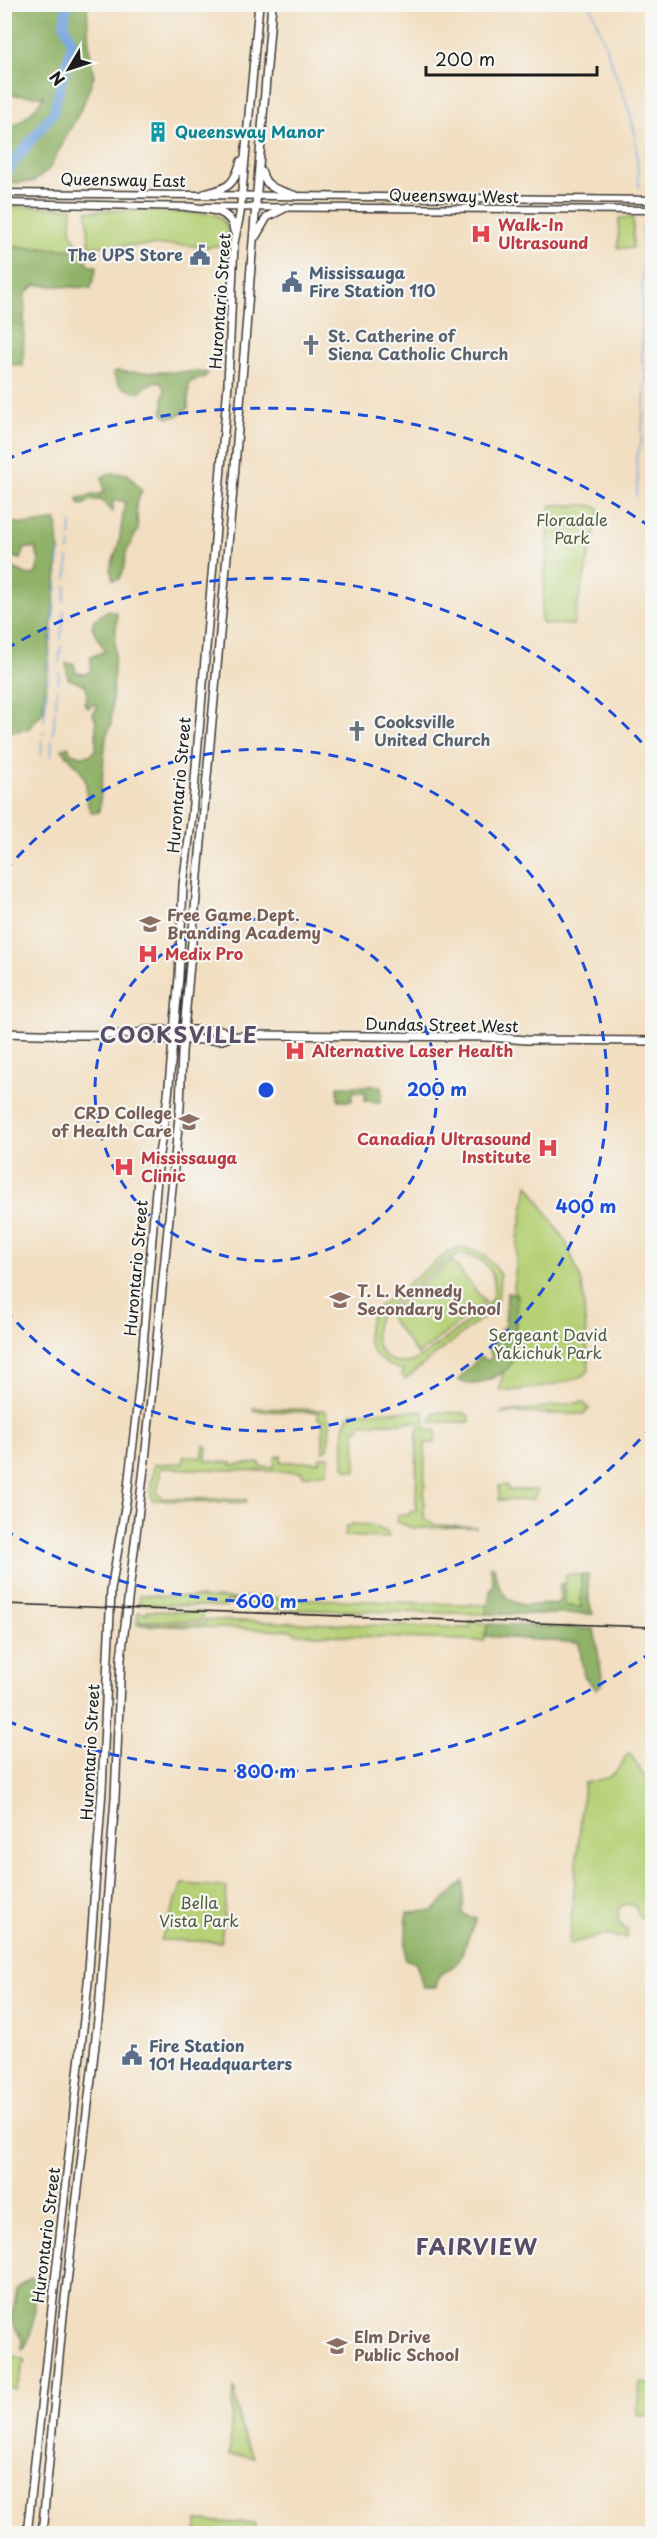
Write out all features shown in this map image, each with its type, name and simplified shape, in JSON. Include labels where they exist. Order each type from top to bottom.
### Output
[{"type":"main road","name":"Hurontario Street","points":[[27,2534],[88,1983],[102,1790],[111,1590],[127,1496],[140,1381],[159,1154],[174,1030],[183,885],[192,814],[228,384],[234,243],[241,207],[259,4]]},
{"type":"main road","name":"Hurontario Street","points":[[42,2534],[63,2316],[99,2011],[115,1798],[122,1658],[148,1431],[179,1116],[183,1040],[272,4]]},
{"type":"main road","points":[[204,194],[223,189],[233,182],[245,150]]},
{"type":"main road","points":[[260,163],[263,179],[270,187],[296,196]]},
{"type":"main road","name":"Queensway East","points":[[4,193],[257,196]]},
{"type":"main road","name":"Queensway West","points":[[257,196],[652,200]]},
{"type":"main road","name":"Queensway East","points":[[4,203],[256,207]]},
{"type":"main road","points":[[188,207],[217,210],[227,216],[234,226],[234,243]]},
{"type":"main road","name":"Queensway West","points":[[256,207],[652,210]]},
{"type":"main road","points":[[253,241],[267,217],[287,207]]},
{"type":"main road","name":"Dundas Street West","points":[[230,1036],[221,1030],[146,1030],[141,1033],[146,1039],[173,1040],[222,1040],[230,1036],[450,1036],[527,1040],[652,1041]]},
{"type":"main road","points":[[4,1033],[141,1033]]},
{"type":"green space","points":[[5,4],[87,5],[89,47],[94,76],[83,105],[49,169],[33,182],[5,183],[5,129],[28,116],[44,96],[5,95]]},
{"type":"green space","points":[[4,206],[72,208],[71,232],[80,250],[5,246]]},
{"type":"green space","points":[[138,210],[214,214],[222,219],[226,226],[229,244],[207,247],[91,246],[87,211]]},
{"type":"green space","points":[[619,218],[633,218],[633,248],[618,248]]},
{"type":"green space","points":[[5,247],[80,250],[90,266],[97,266],[91,288],[35,285],[25,294],[23,366],[7,364],[5,371]]},
{"type":"green space","points":[[116,371],[208,373],[203,378],[189,382],[188,408],[180,415],[169,418],[163,414],[165,389],[159,381],[146,386],[138,393],[125,389],[119,384],[113,373]]},
{"type":"green space","points":[[111,473],[128,474],[142,491],[136,504],[138,529],[126,553],[124,568],[119,579],[113,580],[110,569],[119,543],[125,501],[113,500],[113,512],[101,500],[91,500],[83,505],[79,504],[78,498],[104,493],[102,477]]},
{"type":"green space","name":"Floradale Park","points":[[551,505],[590,505],[600,509],[573,625],[544,624],[541,620]]},
{"type":"green space","points":[[4,520],[24,524],[57,520],[59,551],[43,712],[28,729],[5,733],[4,592],[11,586],[5,579],[5,564],[28,575],[36,574],[39,560],[35,548],[25,548],[21,559],[5,555]]},
{"type":"green space","points":[[108,610],[117,613],[111,724],[106,737],[99,812],[92,813],[88,805],[83,775],[62,749],[68,746],[71,753],[81,756],[90,755],[96,749],[96,721],[93,714],[98,707],[94,704],[88,708],[84,703],[87,697],[86,685],[68,679],[66,663],[74,664],[76,673],[86,674],[91,670],[91,657],[105,651],[92,627],[94,620]]},
{"type":"green space","points":[[338,1086],[382,1086],[381,1102],[365,1101],[365,1092],[352,1092],[352,1101],[340,1101]]},
{"type":"green space","name":"Sergeant David Yakichuk Park","points":[[528,1184],[567,1244],[582,1283],[589,1370],[583,1375],[561,1383],[499,1391],[510,1341],[518,1239]]},
{"type":"green space","points":[[459,1248],[474,1250],[485,1256],[500,1275],[498,1300],[486,1315],[405,1379],[401,1374],[405,1371],[384,1362],[371,1348],[368,1329],[371,1319],[377,1308],[447,1253]],"holes":[[[464,1255],[483,1261],[489,1269],[494,1284],[491,1300],[440,1344],[417,1359],[400,1363],[384,1355],[376,1339],[378,1320],[383,1311],[449,1259]]]},
{"type":"green space","points":[[452,1261],[485,1302],[418,1355],[386,1313]]},
{"type":"green space","points":[[507,1293],[517,1294],[515,1342],[511,1364],[499,1375],[477,1384],[468,1384],[458,1380],[480,1357],[488,1361],[492,1357],[488,1349],[505,1324]]},
{"type":"green space","points":[[583,1402],[589,1409],[584,1414],[500,1413]]},
{"type":"green space","points":[[253,1408],[325,1410],[330,1422],[328,1449],[323,1451],[323,1420],[318,1419],[318,1412],[253,1411]]},
{"type":"green space","points":[[424,1411],[425,1429],[436,1430],[435,1443],[425,1443],[424,1519],[435,1525],[477,1527],[412,1528],[396,1521],[398,1515],[409,1515],[412,1510],[416,1510],[419,1422],[361,1424],[360,1428],[355,1429],[356,1471],[346,1469],[344,1465],[344,1429],[353,1412]]},
{"type":"green space","points":[[434,1412],[464,1413],[469,1416],[470,1422],[431,1422]]},
{"type":"green space","points":[[204,1445],[207,1447],[206,1461],[232,1463],[232,1465],[260,1463],[261,1467],[274,1467],[275,1457],[281,1456],[281,1462],[319,1462],[320,1457],[329,1457],[328,1472],[303,1476],[302,1472],[161,1468],[157,1493],[162,1498],[247,1500],[246,1503],[153,1500],[150,1491],[154,1464],[183,1463],[184,1456],[202,1458]]},
{"type":"green space","points":[[507,1485],[508,1490],[538,1490],[533,1500],[499,1500],[499,1486]]},
{"type":"green space","points":[[352,1524],[370,1525],[387,1532],[389,1536],[384,1538],[345,1536],[346,1526],[352,1526]]},
{"type":"green space","points":[[490,1566],[494,1566],[501,1590],[514,1602],[523,1605],[558,1603],[561,1598],[559,1585],[565,1582],[565,1606],[581,1607],[581,1575],[588,1575],[589,1602],[593,1614],[486,1614],[491,1587],[494,1587]]},
{"type":"green space","points":[[565,1574],[581,1575],[581,1607],[565,1606]]},
{"type":"green space","points":[[139,1595],[237,1599],[238,1601],[227,1601],[226,1607],[139,1604]]},
{"type":"green space","points":[[243,1597],[487,1605],[486,1614],[270,1609],[245,1604]]},
{"type":"green space","points":[[147,1611],[202,1612],[202,1621],[137,1621],[138,1612],[146,1614]]},
{"type":"green space","points":[[205,1620],[470,1628],[470,1621],[488,1624],[484,1641],[297,1634],[291,1630],[137,1625],[137,1623],[205,1624]]},
{"type":"green space","points":[[488,1624],[594,1629],[603,1683],[596,1689],[584,1676],[579,1643],[485,1636]]},
{"type":"green space","points":[[630,1753],[652,1789],[652,1918],[640,1917],[634,1905],[626,1904],[619,1908],[618,1921],[627,1930],[627,1938],[603,1935],[569,1944],[584,1783],[608,1777],[619,1768]]},
{"type":"green space","points":[[464,1881],[463,1914],[476,1919],[458,1963],[439,1975],[436,1987],[423,1987],[416,1963],[405,1959],[407,1912],[433,1911]]},
{"type":"green space","name":"Bella Vista Park","points":[[182,1884],[227,1887],[221,1942],[161,1940]]},
{"type":"green space","points":[[31,2277],[36,2281],[34,2318],[30,2337],[22,2350],[21,2335],[15,2328],[12,2317],[17,2289]]},
{"type":"green space","points":[[8,2354],[25,2360],[16,2390],[5,2387],[5,2365]]},
{"type":"green space","points":[[640,2383],[652,2384],[652,2416],[637,2415]]},
{"type":"green space","points":[[234,2386],[242,2432],[253,2457],[229,2455]]},
{"type":"green space","points":[[197,2521],[255,2524],[254,2533],[196,2533]]},
{"type":"waterway","points":[[4,174],[53,113],[71,48],[71,39],[64,24],[67,4]]},
{"type":"waterway","points":[[590,4],[630,113],[635,133],[639,187]]},
{"type":"waterway","points":[[636,497],[638,477],[636,459],[641,444],[646,377],[642,361],[643,226]]},
{"type":"waterway","points":[[70,537],[71,523]]},
{"type":"waterway","points":[[69,551],[70,543]]},
{"type":"waterway","points":[[58,565],[60,549]]},
{"type":"waterway","points":[[67,579],[68,558]]},
{"type":"waterway","points":[[56,594],[57,581]]},
{"type":"waterway","points":[[64,601],[66,586]]},
{"type":"waterway","points":[[53,622],[55,602]]},
{"type":"waterway","points":[[61,639],[64,611]]},
{"type":"waterway","points":[[51,643],[53,629]]},
{"type":"waterway","points":[[59,665],[61,646]]},
{"type":"waterway","points":[[49,672],[50,661]]},
{"type":"waterway","points":[[58,683],[59,673]]},
{"type":"waterway","points":[[48,682],[49,678]]},
{"type":"waterway","points":[[56,706],[57,689]]},
{"type":"waterway","points":[[44,721],[47,691]]},
{"type":"waterway","points":[[53,734],[55,712]]},
{"type":"waterway","points":[[41,756],[42,740]]},
{"type":"waterway","points":[[51,757],[52,741]]},
{"type":"railway","points":[[4,1604],[652,1627]]},
{"type":"place","name":"Queensway Manor","points":[[158,132]]},
{"type":"place","name":"Walk-In Ultrasound","points":[[481,234]]},
{"type":"place","name":"The UPS Store","points":[[200,255]]},
{"type":"place","name":"Mississauga Fire Station 110","points":[[292,282]]},
{"type":"place","name":"St. Catherine of Siena Catholic Church","points":[[311,345]]},
{"type":"place","name":"Cooksville United Church","points":[[357,731]]},
{"type":"place","name":"Free Game Dept. Branding Academy","points":[[150,924]]},
{"type":"place","name":"Medix Pro","points":[[148,954]]},
{"type":"place","name":"Alternative Laser Health","points":[[295,1051]]},
{"type":"place","name":"CRD College of Health Care","points":[[189,1122]]},
{"type":"place","name":"Canadian Ultrasound Institute","points":[[548,1148]]},
{"type":"place","name":"Mississauga Clinic","points":[[124,1167]]},
{"type":"place","name":"T. L. Kennedy Secondary School","points":[[340,1300]]},
{"type":"place","name":"Fire Station 101 Headquarters","points":[[132,2055]]},
{"type":"place","name":"Elm Drive Public School","points":[[337,2346]]},
{"type":"district","name":"COOKSVILLE","points":[[179,1035]]},
{"type":"district","name":"FAIRVIEW","points":[[477,2247]]}]
